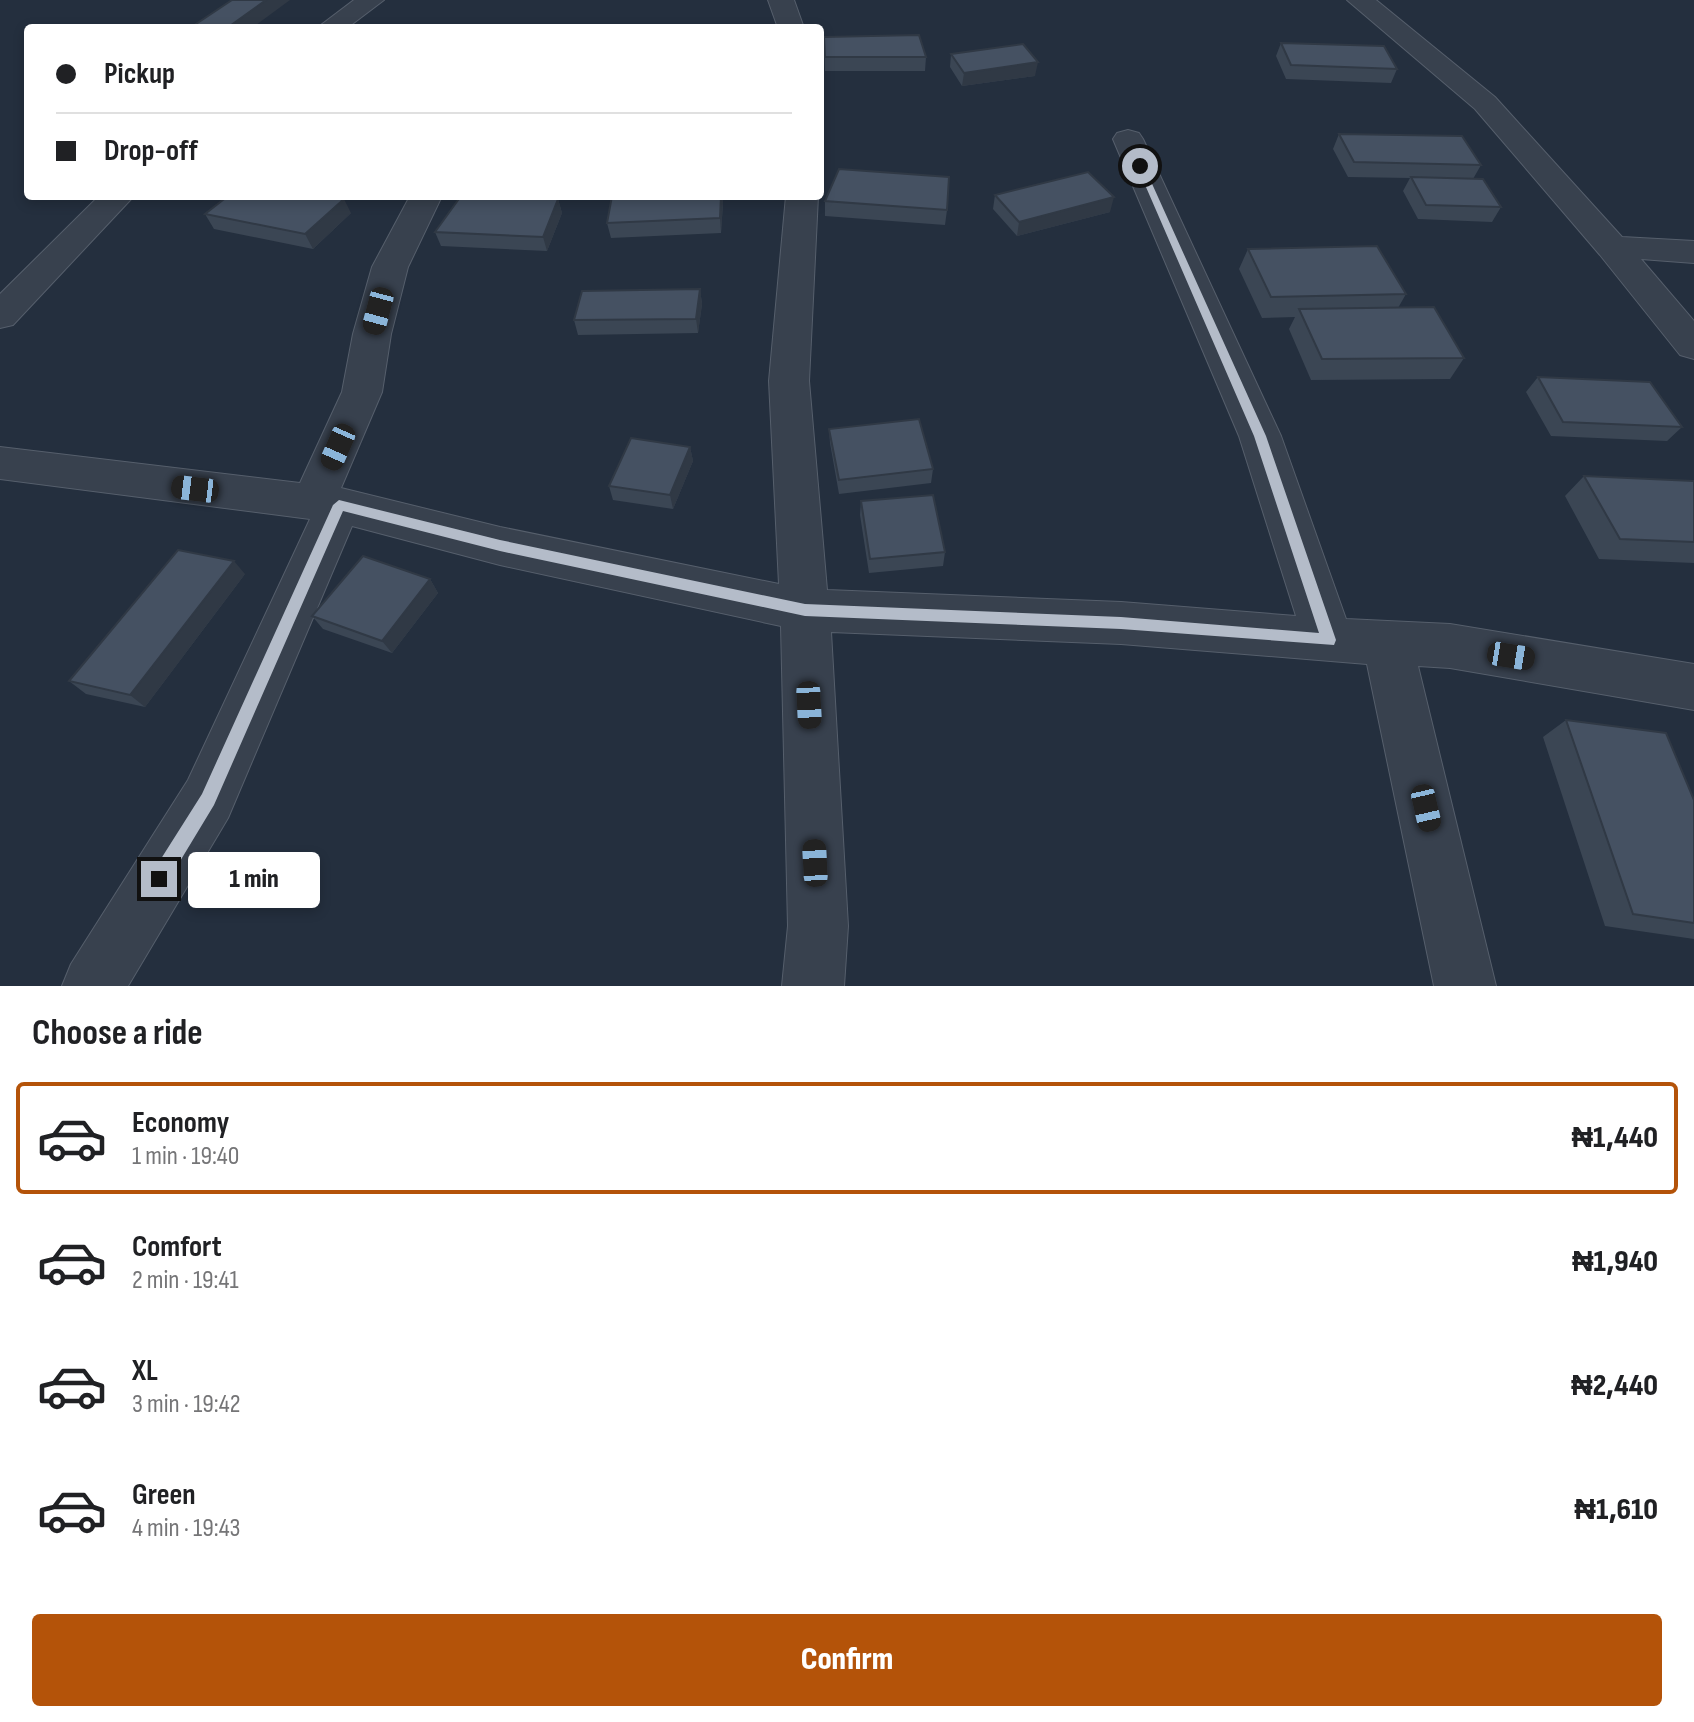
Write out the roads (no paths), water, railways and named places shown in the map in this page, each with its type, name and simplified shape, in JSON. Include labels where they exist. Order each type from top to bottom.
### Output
[{"type":"street","points":[[336,24],[371,0]]},
{"type":"street","points":[[781,0],[790,24]]},
{"type":"street","points":[[1360,0],[1485,103],[1694,346]]},
{"type":"street","points":[[1128,139],[1260,436],[1329,640]]},
{"type":"street","points":[[0,316],[114,200]]},
{"type":"street","points":[[93,986],[208,799],[326,504],[362,392],[372,334],[390,267],[424,200]]},
{"type":"street","points":[[802,200],[789,381],[805,610],[818,926],[813,986]]},
{"type":"street","points":[[1612,247],[1694,252]]},
{"type":"street","points":[[0,463],[326,504],[500,546],[805,610],[1121,623],[1329,640],[1450,646],[1694,687]]},
{"type":"street","points":[[1388,644],[1465,986]]}]
